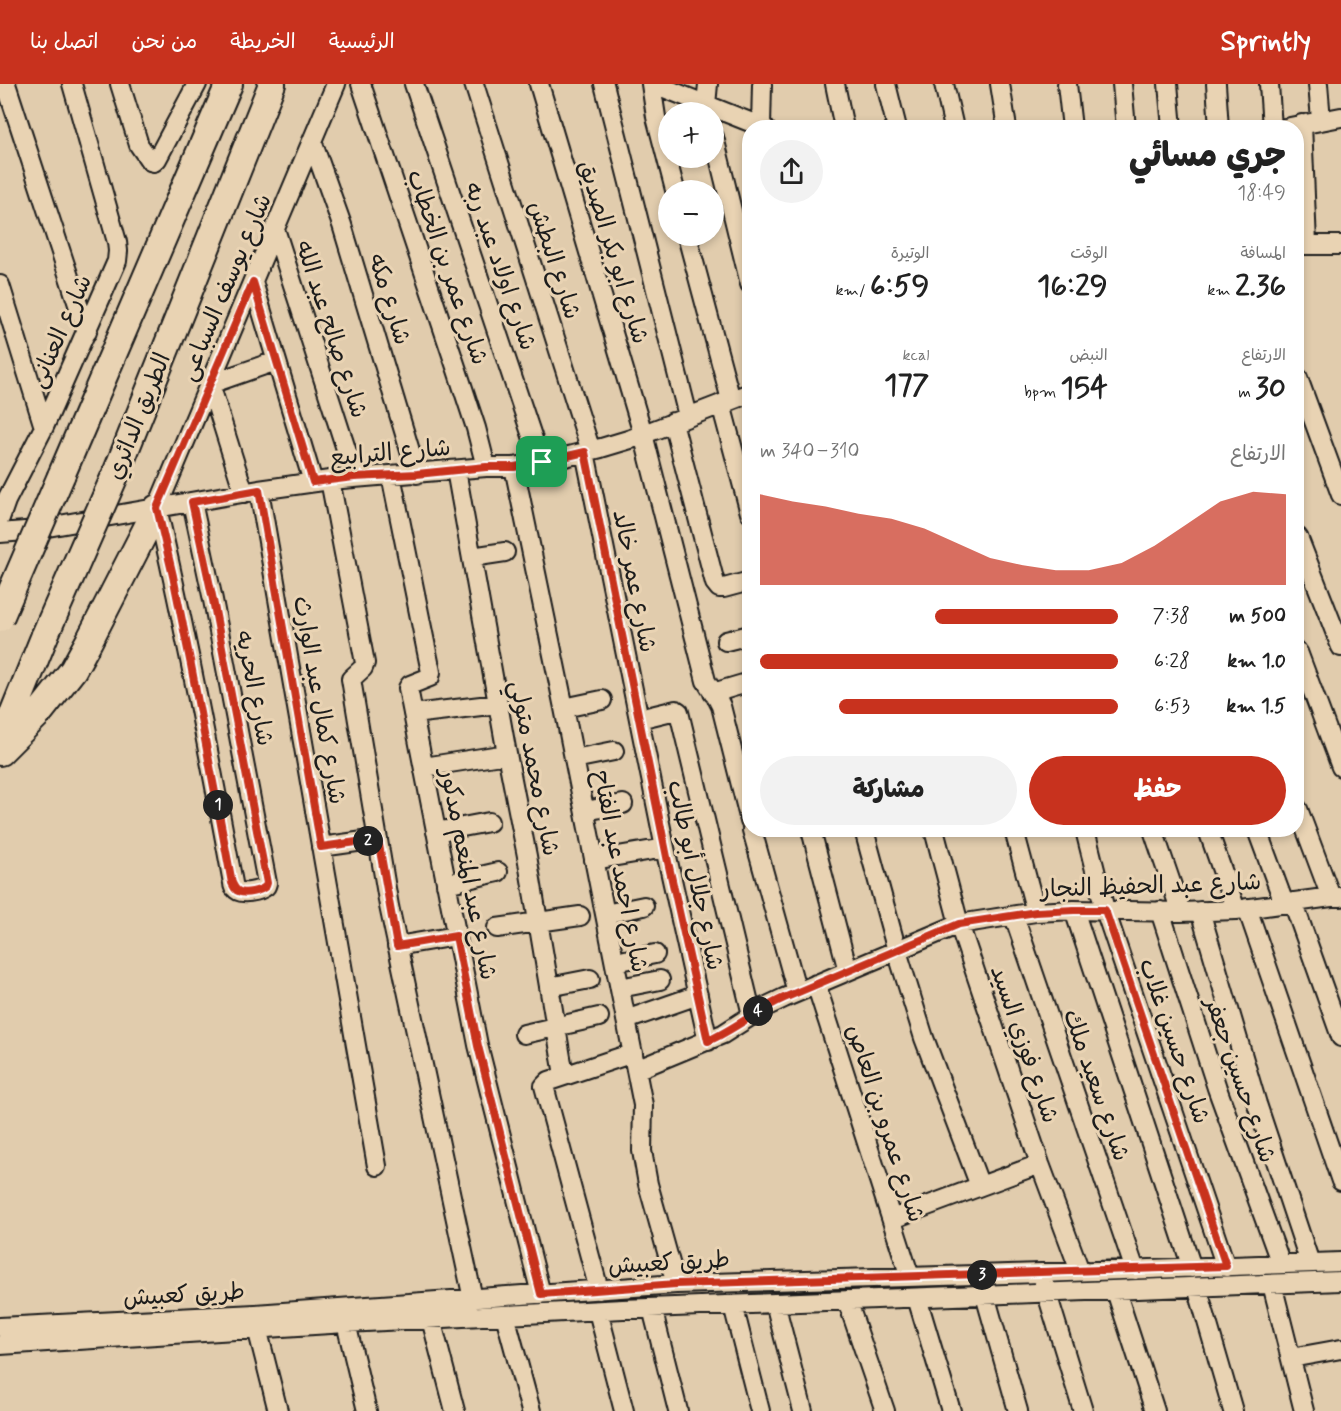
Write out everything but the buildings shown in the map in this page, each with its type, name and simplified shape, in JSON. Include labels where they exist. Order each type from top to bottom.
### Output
[{"type":"highway","name":"الطريق الدائري","points":[[0,618],[229,84]]},
{"type":"highway","name":"الطريق الدائري","points":[[0,746],[117,471],[272,84]]},
{"type":"highway","points":[[0,752],[39,713],[72,670],[157,508]]},
{"type":"street","points":[[6,84],[87,332]]},
{"type":"street","name":"شارع العنانى","points":[[3,509],[44,428],[117,261],[117,242],[72,84]]},
{"type":"street","points":[[120,84],[139,145],[147,158],[154,162],[190,89]]},
{"type":"street","name":"شارع يوسف السباعى","points":[[157,508],[336,84]]},
{"type":"street","name":"شارع عمر بن الخطاب","points":[[361,84],[458,370],[486,467]]},
{"type":"street","name":"شارع اولاد عبد ربه","points":[[414,84],[542,462]]},
{"type":"street","name":"شارع البطش","points":[[474,84],[588,452]]},
{"type":"street","name":"شارع ابو بكر الصديق","points":[[539,84],[643,434]]},
{"type":"street","points":[[604,84],[715,584],[721,588],[742,586]]},
{"type":"street","points":[[672,180],[656,117],[652,84],[677,89],[696,102]]},
{"type":"street","points":[[707,102],[708,84]]},
{"type":"street","points":[[762,84],[763,120]]},
{"type":"street","points":[[835,84],[842,120]]},
{"type":"street","points":[[886,84],[895,120]]},
{"type":"street","points":[[944,84],[952,120]]},
{"type":"street","points":[[1000,84],[1006,120]]},
{"type":"street","points":[[1068,84],[1071,120]]},
{"type":"street","points":[[1122,84],[1125,120]]},
{"type":"street","points":[[1168,84],[1171,120]]},
{"type":"street","points":[[1216,84],[1218,120]]},
{"type":"street","points":[[1269,84],[1271,120]]},
{"type":"street","points":[[1318,84],[1321,120]]},
{"type":"street","points":[[724,114],[742,120]]},
{"type":"street","points":[[1304,124],[1341,117]]},
{"type":"street","name":"شارع مكه","points":[[312,141],[342,225],[417,474]]},
{"type":"street","points":[[722,168],[742,251]]},
{"type":"street","name":"شارع صالح عبد الله","points":[[275,229],[354,477]]},
{"type":"street","points":[[1304,244],[1340,246]]},
{"type":"street","points":[[690,246],[740,399],[742,422]]},
{"type":"street","points":[[253,282],[276,361],[322,481],[365,663],[351,679],[378,839],[397,946],[473,1299]]},
{"type":"street","points":[[0,285],[44,428]]},
{"type":"street","points":[[210,384],[276,361]]},
{"type":"street","name":"شارع كمال عبد الوارث","points":[[210,384],[251,491],[321,847],[377,1166]]},
{"type":"street","points":[[1304,394],[1341,495]]},
{"type":"street","name":"شارع الترابيع","points":[[0,533],[25,531],[251,491],[322,481],[486,467],[514,467],[542,462],[588,452],[740,399]]},
{"type":"street","points":[[643,434],[706,681],[721,706],[742,789]]},
{"type":"street","name":"شارع عمر خالد","points":[[588,452],[639,719]]},
{"type":"street","name":"شارع احمد عبد الفتاح","points":[[514,467],[643,1105],[642,1150],[646,1173],[676,1284]]},
{"type":"street","name":"شارع محمد متولي","points":[[456,470],[527,856],[564,1075]]},
{"type":"street","name":"شارع عبد المنعم مدكور","points":[[391,475],[431,672],[430,677],[409,686],[413,714],[478,1046],[541,1294]]},
{"type":"street","points":[[0,482],[3,509]]},
{"type":"street","name":"شارع الحريه","points":[[157,508],[191,665],[232,883],[238,891],[261,891],[267,883],[227,669],[192,502]]},
{"type":"street","points":[[472,557],[505,552]]},
{"type":"street","points":[[1304,552],[1341,647]]},
{"type":"street","points":[[726,641],[742,637]]},
{"type":"street","points":[[1304,668],[1341,767]]},
{"type":"street","points":[[713,693],[742,684]]},
{"type":"street","points":[[564,708],[602,700]]},
{"type":"street","points":[[413,714],[498,704]]},
{"type":"street","points":[[639,719],[676,710],[679,712],[752,1015]]},
{"type":"street","name":"شارع جلال أبو طالب","points":[[639,719],[708,1041]]},
{"type":"street","points":[[574,759],[614,751]]},
{"type":"street","points":[[424,767],[507,754]]},
{"type":"street","points":[[585,811],[623,804]]},
{"type":"street","points":[[436,832],[489,822]]},
{"type":"street","points":[[1304,823],[1336,897]]},
{"type":"street","points":[[754,837],[797,992]]},
{"type":"street","points":[[813,837],[848,971]]},
{"type":"street","points":[[866,837],[924,1038],[980,1186]]},
{"type":"street","name":"شارع فوزي السيد","points":[[936,837],[959,924],[1040,1164],[1080,1271]]},
{"type":"street","points":[[1016,837],[1036,912]]},
{"type":"street","name":"شارع حسين غلاب","points":[[1087,837],[1105,910],[1226,1266]]},
{"type":"street","points":[[1155,837],[1181,912]]},
{"type":"street","points":[[1211,837],[1241,909],[1341,1180]]},
{"type":"street","points":[[1260,837],[1289,903],[1341,1037]]},
{"type":"street","points":[[321,847],[378,839]]},
{"type":"street","points":[[594,860],[665,848]]},
{"type":"street","points":[[446,884],[498,872]]},
{"type":"street","name":"شارع عبد الحفيظ النجار","points":[[564,1075],[634,1061],[708,1041],[765,1007],[797,992],[959,924],[1036,912],[1105,910],[1181,912],[1241,909],[1336,897]]},
{"type":"street","points":[[605,914],[644,906]]},
{"type":"street","points":[[1074,910],[1192,1268]]},
{"type":"street","name":"شارع حسين جعفر","points":[[1160,911],[1217,1088],[1281,1264]]},
{"type":"street","points":[[1200,911],[1257,1104],[1310,1263]]},
{"type":"street","points":[[497,928],[580,916]]},
{"type":"street","name":"شارع سعيد ملك","points":[[1014,916],[1135,1270]]},
{"type":"street","points":[[397,946],[456,936]]},
{"type":"street","points":[[615,962],[655,954]]},
{"type":"street","points":[[549,987],[590,979]]},
{"type":"street","points":[[620,988],[660,980]]},
{"type":"street","name":"شارع عمرو بن العاص","points":[[816,984],[910,1277]]},
{"type":"street","points":[[626,1020],[698,995]]},
{"type":"street","points":[[524,1034],[599,1017]]},
{"type":"street","points":[[564,1075],[546,1083],[544,1090],[599,1290]]},
{"type":"street","points":[[892,1219],[1040,1164]]},
{"type":"street","name":"طريق كعبيش","points":[[0,1327],[255,1314],[676,1284],[1341,1262]]},
{"type":"street","points":[[1041,1273],[1083,1411]]},
{"type":"street","name":"طريق كعبيش","points":[[0,1345],[505,1315],[1341,1281]]},
{"type":"street","points":[[1272,1284],[1304,1411]]},
{"type":"street","points":[[1197,1287],[1233,1411]]},
{"type":"street","points":[[621,1288],[623,1310]]},
{"type":"street","points":[[1116,1291],[1155,1411]]},
{"type":"street","points":[[985,1295],[1018,1411]]},
{"type":"street","points":[[917,1298],[951,1411]]},
{"type":"street","points":[[847,1300],[885,1411]]},
{"type":"street","points":[[775,1303],[803,1411]]},
{"type":"street","points":[[733,1305],[760,1411]]},
{"type":"street","points":[[652,1308],[678,1411]]},
{"type":"street","points":[[598,1311],[624,1411]]},
{"type":"street","points":[[505,1315],[531,1411]]},
{"type":"street","points":[[431,1319],[455,1411]]},
{"type":"street","points":[[346,1323],[367,1411]]},
{"type":"street","points":[[257,1328],[279,1411]]},
{"type":"street","points":[[1291,1358],[1341,1349]]},
{"type":"route","points":[[253,282],[313,482],[486,467],[514,467],[542,462],[585,452],[668,862],[708,1041],[784,998],[959,924],[1036,912],[1105,910],[1226,1266],[676,1284],[541,1294],[478,1046],[456,936],[397,946],[378,839],[321,847],[259,490],[192,502],[267,883],[261,891],[238,891],[232,883],[191,665],[157,508],[253,282]]}]
